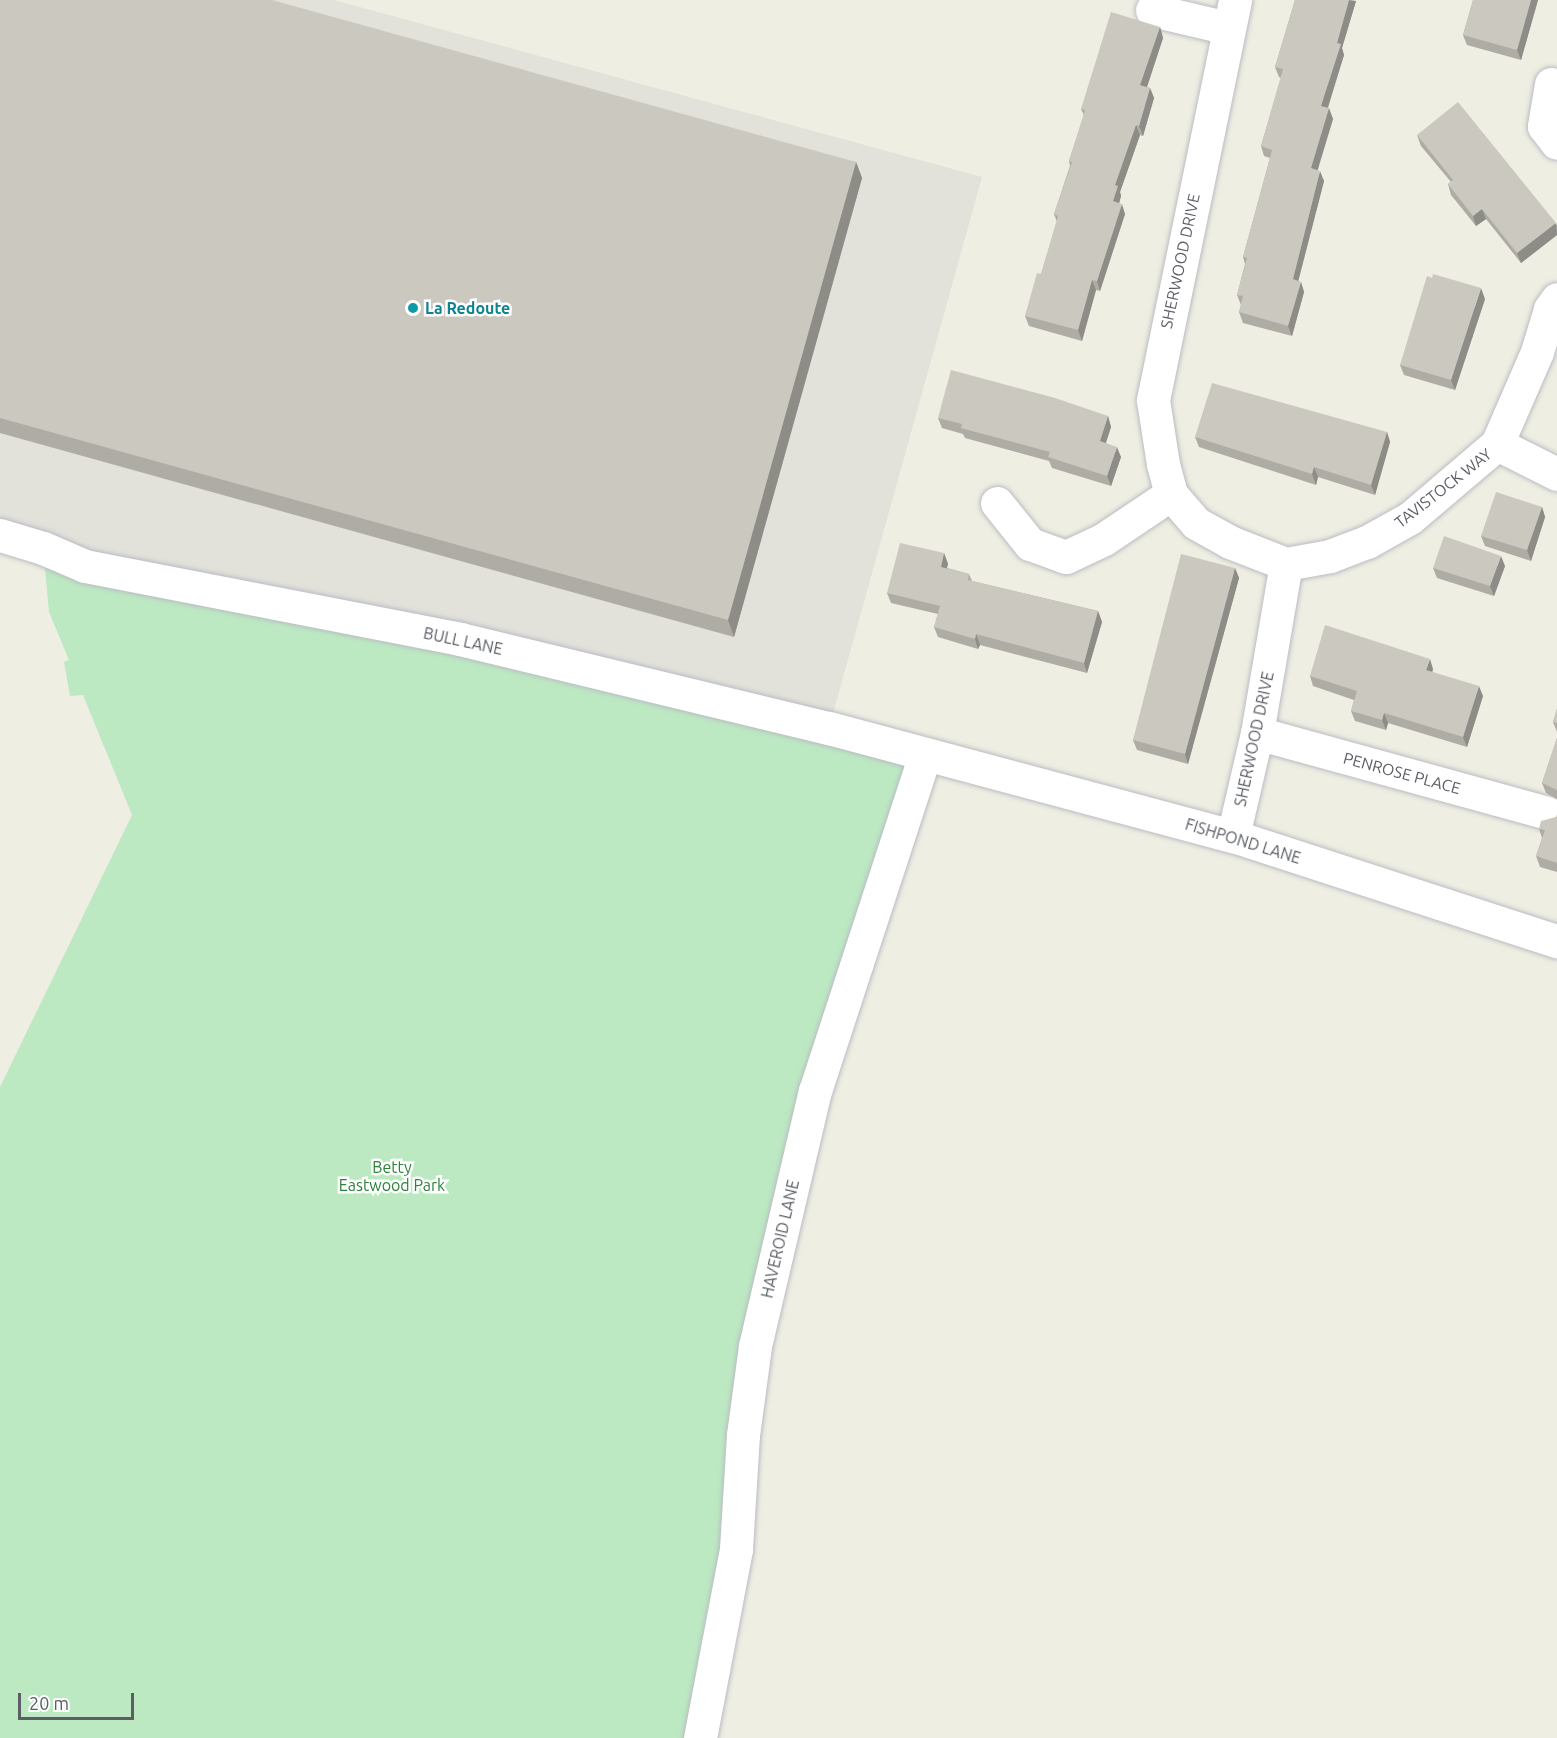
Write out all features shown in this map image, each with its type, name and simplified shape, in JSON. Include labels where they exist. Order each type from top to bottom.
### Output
[{"type":"street","name":"SHERWOOD DRIVE","points":[[1152,10],[1231,14],[1154,400],[1163,464],[1171,494],[1196,523],[1230,542],[1286,564],[1257,733],[1233,836]]},
{"type":"street","points":[[1551,84],[1544,126],[1557,143]]},
{"type":"street","name":"TAVISTOCK WAY","points":[[1286,564],[1330,556],[1367,542],[1410,518],[1497,444],[1533,362],[1550,309],[1557,299]]},
{"type":"street","name":"TAVISTOCK WAY","points":[[1497,444],[1557,474]]},
{"type":"street","points":[[997,503],[1030,544],[1066,557],[1104,540],[1171,494]]},
{"type":"street","name":"BULL LANE","points":[[0,535],[43,548],[85,566],[459,639],[829,728],[925,755]]},
{"type":"street","name":"PENROSE PLACE","points":[[1257,733],[1547,813]]},
{"type":"street","name":"FISHPOND LANE","points":[[925,755],[1233,836],[1557,941]]},
{"type":"street","name":"HAVEROID LANE","points":[[700,1738],[736,1549],[744,1435],[755,1346],[814,1092],[925,755]]},
{"type":"shaded area","name":"La Redoute","points":[[0,0],[334,0],[982,177],[829,728],[0,535]]},
{"type":"green space","name":"Betty Eastwood Park","points":[[43,548],[925,755],[815,1091],[700,1738],[0,1738],[0,1087],[132,815],[83,695],[70,696],[64,662],[69,660],[49,612]]},
{"type":"building","name":"La Redoute","points":[[0,0],[272,0],[856,162],[728,620],[0,418]]},
{"type":"building","points":[[1295,0],[1349,0],[1337,43],[1341,44],[1321,106],[1329,108],[1311,168],[1320,171],[1293,279],[1301,282],[1288,326],[1239,312],[1243,296],[1237,295],[1247,258],[1243,257],[1272,150],[1261,146],[1283,69],[1275,67]]},
{"type":"building","points":[[1473,0],[1531,0],[1517,50],[1463,35]]},
{"type":"building","points":[[1111,12],[1160,27],[1140,85],[1150,88],[1139,126],[1136,125],[1115,185],[1118,186],[1113,201],[1122,204],[1097,281],[1092,280],[1078,330],[1025,316],[1037,273],[1041,274],[1058,216],[1054,214],[1072,162],[1069,161],[1085,110],[1081,109]]},
{"type":"building","points":[[1458,102],[1556,223],[1517,253],[1482,209],[1473,216],[1448,184],[1453,180],[1417,135]]},
{"type":"building","points":[[1433,274],[1481,288],[1451,380],[1400,365],[1427,276],[1432,278]]},
{"type":"building","points":[[951,370],[1055,398],[1108,416],[1100,441],[1117,447],[1107,476],[1048,457],[1050,452],[961,428],[962,424],[938,418]]},
{"type":"building","points":[[1212,383],[1387,432],[1371,485],[1314,467],[1312,474],[1195,437]]},
{"type":"building","points":[[1496,492],[1542,507],[1527,550],[1481,536]]},
{"type":"building","points":[[1444,536],[1501,556],[1490,586],[1433,568]]},
{"type":"building","points":[[900,543],[944,553],[941,567],[969,574],[968,580],[1098,611],[1084,663],[976,634],[975,639],[934,627],[940,606],[887,593]]},
{"type":"building","points":[[1181,554],[1235,568],[1185,754],[1133,740]]},
{"type":"building","points":[[1325,625],[1430,659],[1426,670],[1479,686],[1463,737],[1384,713],[1382,720],[1351,711],[1357,691],[1310,676]]},
{"type":"building","points":[[1557,709],[1557,723],[1553,722]]},
{"type":"building","points":[[1557,738],[1557,790],[1542,783]]},
{"type":"building","points":[[1557,815],[1557,863],[1536,856],[1545,830],[1539,829],[1541,821]]},
{"type":"place","name":"La Redoute","points":[[413,308]]}]
